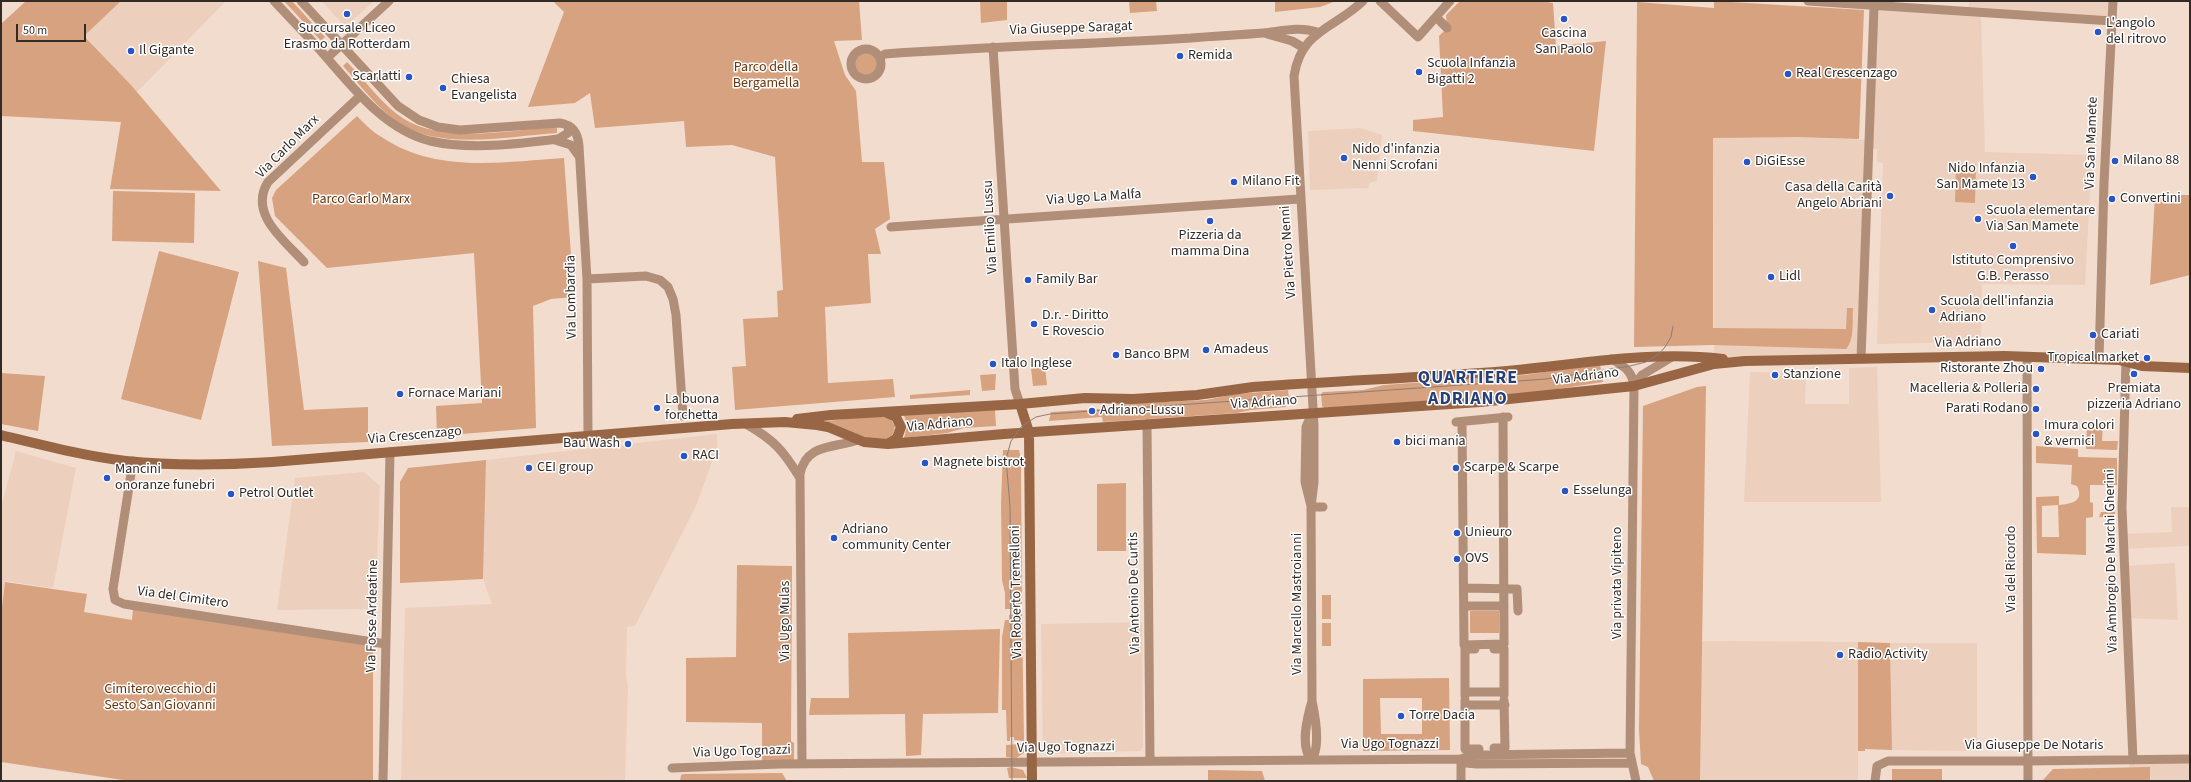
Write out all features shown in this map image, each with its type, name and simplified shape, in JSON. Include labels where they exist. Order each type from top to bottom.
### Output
[{"type":"street","points":[[274,1],[360,96],[394,124],[413,135],[430,141],[470,145],[554,139],[564,136],[579,141]]},
{"type":"street","points":[[301,1],[402,110],[428,124],[460,130],[554,123],[569,126],[576,132],[579,141],[580,157]]},
{"type":"street","points":[[327,58],[389,1]]},
{"type":"street","points":[[1304,48],[1317,32],[1342,18],[1363,1]]},
{"type":"street","points":[[1380,1],[1418,36],[1450,1]]},
{"type":"street","points":[[1808,1],[1874,7],[2112,21]]},
{"type":"street","name":"Via San Mamete","points":[[2099,359],[2104,183],[2113,1]]},
{"type":"street","points":[[1861,358],[1874,7]]},
{"type":"street","points":[[1436,17],[1446,28]]},
{"type":"street","name":"Via Giuseppe Saragat","points":[[880,57],[886,54],[993,46],[1145,41],[1264,33],[1297,29],[1317,32]]},
{"type":"street","name":"Via Giuseppe Saragat","points":[[1264,33],[1295,43],[1304,48]]},
{"type":"street","name":"Via Emilio Lussu","points":[[993,46],[1015,389],[1020,404]]},
{"type":"street","name":"Via Pietro Nenni","points":[[1304,48],[1296,64],[1294,82],[1299,199],[1311,384]]},
{"type":"street","name":"Via Carlo Marx","points":[[304,262],[266,219],[261,205],[263,191],[268,182],[360,96]]},
{"type":"street","points":[[564,136],[569,126]]},
{"type":"street","points":[[554,139],[571,145],[580,157]]},
{"type":"street","name":"Via Lombardia","points":[[580,157],[587,279],[588,435]]},
{"type":"street","name":"Via Ugo La Malfa","points":[[891,227],[1299,199]]},
{"type":"street","points":[[587,279],[646,276],[660,280],[668,287],[673,299],[676,315],[684,416]]},
{"type":"street","points":[[1634,386],[1642,375],[1672,357]]},
{"type":"street","name":"Via Adriano","points":[[785,422],[815,416],[1020,404],[1093,397],[1133,399],[1209,394],[1229,389],[1495,372],[1612,359],[1672,357],[1745,361]]},
{"type":"street","name":"Via Adriano","points":[[746,424],[785,422],[823,425],[858,440],[888,444],[1029,432],[1480,402],[1634,386],[1714,364],[1745,361],[1861,358],[2027,357],[2126,360],[2142,366],[2190,368]]},
{"type":"street","name":"Via del Ricordo","points":[[2027,357],[2028,781]]},
{"type":"street","points":[[1612,359],[1630,371],[1634,386]]},
{"type":"street","name":"Via Ambrogio De Marchi Gherini","points":[[2126,360],[2122,508],[2133,760]]},
{"type":"street","name":"Via Marcello Mastroianni","points":[[1311,384],[1312,413],[1306,427],[1305,482],[1311,507],[1312,701],[1315,717],[1316,745],[1314,756],[1311,760]]},
{"type":"street","name":"Via privata Vipiteno","points":[[1634,386],[1630,753],[1636,781]]},
{"type":"street","name":"Via Roberto Tremelloni","points":[[1020,404],[1029,432],[1032,781]]},
{"type":"street","points":[[882,412],[894,415],[900,425],[898,436],[888,444]]},
{"type":"street","points":[[1506,417],[1504,644],[1464,645],[1464,588],[1459,422],[1506,417]]},
{"type":"street","points":[[746,424],[774,441],[784,452],[800,478]]},
{"type":"street","name":"Via Crescenzago","points":[[1,435],[85,454],[133,462],[242,463],[588,435],[746,424]]},
{"type":"street","name":"Via Antonio De Curtis","points":[[1147,424],[1150,761]]},
{"type":"street","name":"Via Ugo Mulas","points":[[802,764],[800,478],[805,461],[816,449],[858,440]]},
{"type":"street","name":"Via Fosse Ardeatine","points":[[383,781],[390,452]]},
{"type":"street","name":"Via del Cimitero","points":[[133,462],[113,589],[115,600],[124,604],[386,644]]},
{"type":"street","points":[[1311,507],[1323,507]]},
{"type":"street","points":[[1464,588],[1517,589],[1518,610]]},
{"type":"street","points":[[1464,606],[1504,606]]},
{"type":"street","points":[[1465,649],[1504,649],[1505,748],[1466,749],[1465,698],[1465,649]]},
{"type":"street","points":[[1465,698],[1504,698]]},
{"type":"street","points":[[1465,698],[1504,698]]},
{"type":"street","name":"Via Ugo Tognazzi","points":[[1461,760],[1472,754],[1630,753]]},
{"type":"street","name":"Via Giuseppe De Notaris","points":[[1875,781],[1876,769],[1879,765],[1888,761],[2190,759]]},
{"type":"street","name":"Via Ugo Tognazzi","points":[[672,768],[802,764],[1311,760],[1461,760],[1472,764],[1631,763]]},
{"type":"street","points":[[1461,760],[1461,781]]},
{"type":"shaded area","points":[[121,1],[226,1],[137,92],[84,35]]},
{"type":"shaded area","name":"Succursale Liceo Erasmo da Rotterdam","points":[[322,1],[374,1],[345,27]]},
{"type":"shaded area","points":[[1969,1],[2113,1],[2112,21],[1968,12]]},
{"type":"shaded area","points":[[1876,9],[1981,15],[1985,152],[2092,155],[2085,285],[1982,284],[1981,342],[1877,344],[1883,163],[1877,162],[1877,149],[1870,149]]},
{"type":"shaded area","name":"Nido d'infanzia Nenni Scrofani","points":[[1360,128],[1382,135],[1377,181],[1369,183],[1368,188],[1310,190],[1308,131]]},
{"type":"shaded area","points":[[1713,137],[1796,137],[1869,140],[1861,359],[1714,359]]},
{"type":"shaded area","points":[[1877,367],[1881,502],[1744,502],[1750,372],[1806,373],[1805,404],[1849,404],[1849,368]]},
{"type":"shaded area","points":[[717,434],[717,448],[696,506],[635,626],[627,627],[626,676],[628,686],[625,781],[401,781],[405,608],[492,604],[483,579],[486,460]]},
{"type":"shaded area","points":[[16,451],[76,468],[53,588],[5,581],[1,611],[1,508]]},
{"type":"shaded area","points":[[364,472],[380,486],[375,609],[277,610],[295,478]]},
{"type":"shaded area","points":[[2171,507],[2190,507],[2190,546],[2123,549],[2123,534],[2172,532]]},
{"type":"shaded area","points":[[2175,563],[2178,620],[2126,618],[2124,566]]},
{"type":"shaded area","points":[[1142,622],[1143,747],[1140,751],[1047,754],[1043,752],[1041,624]]},
{"type":"shaded area","points":[[1702,641],[1858,642],[1858,781],[1700,781]]},
{"type":"shaded area","points":[[1890,643],[1977,643],[1977,751],[1892,750]]},
{"type":"shaded area","points":[[2190,759],[2190,781],[2129,781],[2129,760]]},
{"type":"green space","points":[[26,1],[121,1],[84,36],[131,85],[221,191],[110,189],[121,122],[1,116],[1,24]]},
{"type":"green space","points":[[284,1],[292,1],[325,37],[321,41]]},
{"type":"green space","name":"Parco della Bergamella","points":[[553,1],[859,1],[862,40],[834,41],[845,75],[856,91],[862,162],[884,162],[890,219],[875,229],[881,254],[868,254],[871,303],[825,307],[828,383],[893,379],[895,397],[735,410],[732,367],[746,366],[743,319],[778,317],[777,291],[783,290],[775,157],[732,145],[686,147],[684,121],[595,128],[590,93],[575,103],[528,107],[564,12]]},
{"type":"green space","points":[[980,1],[1007,1],[1007,20],[981,23]]},
{"type":"green space","points":[[1129,1],[1156,1],[1157,11],[1130,13]]},
{"type":"green space","points":[[1275,1],[1336,1],[1320,7],[1275,12]]},
{"type":"green space","points":[[1460,1],[1540,1],[1553,3],[1556,46],[1606,41],[1594,151],[1413,131],[1413,120],[1443,117],[1439,36],[1447,28],[1446,15]]},
{"type":"green space","points":[[1714,1],[1864,10],[1859,139],[1796,137],[1713,138],[1713,328],[1846,329],[1847,308],[1853,308],[1852,335],[1846,349],[1713,345],[1634,347],[1637,2],[1714,8]]},
{"type":"green space","points":[[862,53],[870,53],[877,60],[877,68],[870,75],[862,75],[855,68],[855,60]]},
{"type":"green space","points":[[347,62],[388,107],[404,119],[420,127],[438,131],[478,134],[557,127],[557,133],[476,140],[434,137],[416,132],[399,123],[376,103],[343,66]]},
{"type":"green space","name":"Parco Carlo Marx","points":[[357,116],[374,132],[401,148],[423,156],[446,161],[493,163],[564,158],[574,297],[551,299],[533,306],[536,428],[437,436],[436,406],[482,403],[474,253],[327,268],[275,216],[272,198],[276,190]]},
{"type":"green space","points":[[1956,164],[1976,164],[1975,203],[1955,202]]},
{"type":"green space","points":[[113,191],[195,193],[194,243],[112,241]]},
{"type":"green space","points":[[2155,195],[2190,195],[2190,275],[2150,285]]},
{"type":"green space","points":[[159,251],[239,272],[201,420],[121,399]]},
{"type":"green space","points":[[258,261],[286,268],[304,410],[368,407],[368,442],[272,446]]},
{"type":"green space","points":[[1600,364],[1603,382],[1526,394],[1324,408],[1322,406],[1321,394],[1323,392],[1363,390],[1384,385],[1524,375]]},
{"type":"green space","points":[[1045,367],[1047,385],[1033,386],[1031,368]]},
{"type":"green space","points":[[1,373],[45,376],[38,431],[1,424]]},
{"type":"green space","points":[[996,374],[995,390],[982,391],[980,375]]},
{"type":"green space","points":[[1706,386],[1700,781],[1654,781],[1648,767],[1641,764],[1639,730],[1643,406],[1697,387]]},
{"type":"green space","points":[[970,390],[970,395],[910,399],[910,395]]},
{"type":"green space","points":[[1288,390],[1289,399],[1286,399],[1286,407],[1251,410],[1237,413],[1103,422],[1102,417],[1049,421],[1051,412],[1114,408],[1114,405],[1117,404],[1206,400],[1235,394]]},
{"type":"green space","points":[[995,410],[996,426],[964,428],[947,433],[904,438],[907,426],[904,415]]},
{"type":"green space","points":[[883,415],[891,420],[895,426],[893,434],[887,439],[866,438],[826,421]]},
{"type":"green space","points":[[2087,424],[2103,424],[2102,441],[2118,441],[2117,450],[2086,449]]},
{"type":"green space","points":[[2036,446],[2078,449],[2078,457],[2117,458],[2117,485],[2090,485],[2090,502],[2093,503],[2093,517],[2086,518],[2086,555],[2037,553],[2036,497],[2059,496],[2059,505],[2068,504],[2078,499],[2079,491],[2077,486],[2071,484],[2072,465],[2036,463]],"holes":[[[2058,505],[2059,537],[2042,537],[2042,506]]]},
{"type":"green space","points":[[1003,450],[1019,450],[1021,459],[1022,604],[1019,604],[1018,609],[1005,609],[1005,593],[1002,580],[1001,504]]},
{"type":"green space","points":[[486,460],[483,579],[400,583],[400,482],[408,468]]},
{"type":"green space","points":[[1126,483],[1126,551],[1097,551],[1097,484]]},
{"type":"green space","points":[[2101,512],[2115,512],[2115,518],[2099,517]]},
{"type":"green space","points":[[737,565],[792,566],[791,741],[794,743],[794,760],[762,765],[762,723],[686,722],[686,658],[736,657]]},
{"type":"green space","name":"Cimitero vecchio di Sesto San Giovanni","points":[[5,582],[87,594],[84,612],[132,620],[133,609],[373,646],[373,781],[130,781],[1,762],[1,615]]},
{"type":"green space","points":[[1322,595],[1331,595],[1331,619],[1322,619]]},
{"type":"green space","points":[[1470,611],[1499,611],[1499,633],[1470,633]]},
{"type":"green space","points":[[1022,614],[1024,741],[1014,740],[1014,737],[1010,737],[1010,741],[1007,741],[1006,710],[1002,710],[1002,637],[1005,620],[1009,620],[1009,615]]},
{"type":"green space","points":[[1322,623],[1331,623],[1331,646],[1322,646]]},
{"type":"green space","points":[[1000,629],[998,713],[923,714],[921,755],[906,756],[905,714],[809,715],[811,698],[849,698],[848,633]]},
{"type":"green space","points":[[1858,642],[1890,643],[1892,750],[1865,749],[1865,751],[1858,751]]},
{"type":"green space","points":[[1449,678],[1450,750],[1363,751],[1363,679]],"holes":[[[1380,698],[1422,698],[1422,734],[1381,734]]]},
{"type":"green space","points":[[1027,744],[1024,753],[1016,758],[1006,757],[1006,745]]},
{"type":"green space","points":[[1011,767],[1023,770],[1027,778],[1009,778],[1007,768]]},
{"type":"green space","points":[[2150,767],[2150,781],[2042,781],[2053,769]]},
{"type":"green space","points":[[1892,769],[1942,769],[1942,781],[1892,781]]},
{"type":"green space","points":[[1208,770],[1262,771],[1265,781],[1208,781]]},
{"type":"green space","points":[[782,773],[787,781],[680,781],[681,775],[684,774]]},
{"type":"tram line","points":[[1012,781],[1010,506],[1006,459],[1011,441],[1022,426],[1036,417],[1050,414],[1546,379],[1630,366],[1646,362],[1659,354],[1665,347],[1671,337],[1673,326]]},
{"type":"place","name":"Succursale Liceo Erasmo da Rotterdam","points":[[347,14]]},
{"type":"place","name":"Cascina San Paolo","points":[[1564,19]]},
{"type":"place","name":"L'angolo del ritrovo","points":[[2098,32]]},
{"type":"place","name":"Il Gigante","points":[[131,51]]},
{"type":"place","name":"Remida","points":[[1180,56]]},
{"type":"place","name":"Scuola Infanzia Bigatti 2","points":[[1419,72]]},
{"type":"place","name":"Real Crescenzago","points":[[1788,74]]},
{"type":"place","name":"Scarlatti","points":[[409,77]]},
{"type":"place","name":"Chiesa Evangelista","points":[[443,88]]},
{"type":"place","name":"Nido d'infanzia Nenni Scrofani","points":[[1344,158]]},
{"type":"place","name":"Milano 88","points":[[2115,161]]},
{"type":"place","name":"DiGiEsse","points":[[1747,162]]},
{"type":"place","name":"Nido Infanzia San Mamete 13","points":[[2033,177]]},
{"type":"place","name":"Milano Fit","points":[[1234,182]]},
{"type":"place","name":"Casa della Carità Angelo Abriani","points":[[1890,196]]},
{"type":"place","name":"Convertini","points":[[2112,199]]},
{"type":"place","name":"Scuola elementare Via San Mamete","points":[[1978,219]]},
{"type":"place","name":"Pizzeria da mamma Dina","points":[[1210,221]]},
{"type":"place","name":"Istituto Comprensivo G.B. Perasso","points":[[2013,246]]},
{"type":"place","name":"Lidl","points":[[1771,277]]},
{"type":"place","name":"Family Bar","points":[[1028,280]]},
{"type":"place","name":"Scuola dell'infanzia Adriano","points":[[1932,310]]},
{"type":"place","name":"D.r. - Diritto E Rovescio","points":[[1034,324]]},
{"type":"place","name":"Cariati","points":[[2093,335]]},
{"type":"place","name":"Amadeus","points":[[1206,350]]},
{"type":"place","name":"Banco BPM","points":[[1116,355]]},
{"type":"place","name":"Tropical market","points":[[2147,358]]},
{"type":"place","name":"Italo Inglese","points":[[993,364]]},
{"type":"place","name":"Ristorante Zhou","points":[[2041,369]]},
{"type":"place","name":"Premiata pizzeria Adriano","points":[[2134,374]]},
{"type":"place","name":"Stanzione","points":[[1775,375]]},
{"type":"place","name":"Macelleria & Polleria","points":[[2036,389]]},
{"type":"place","name":"Fornace Mariani","points":[[400,394]]},
{"type":"place","name":"La buona forchetta","points":[[657,408]]},
{"type":"place","name":"Parati Rodano","points":[[2036,409]]},
{"type":"place","name":"Adriano-Lussu","points":[[1092,411]]},
{"type":"place","name":"Imura colori & vernici","points":[[2036,434]]},
{"type":"place","name":"bici mania","points":[[1397,442]]},
{"type":"place","name":"Bau Wash","points":[[628,444]]},
{"type":"place","name":"RACI","points":[[684,456]]},
{"type":"place","name":"Magnete bistrot","points":[[925,463]]},
{"type":"place","name":"CEI group","points":[[529,468]]},
{"type":"place","name":"Scarpe & Scarpe","points":[[1456,468]]},
{"type":"place","name":"Mancini onoranze funebri","points":[[107,478]]},
{"type":"place","name":"Esselunga","points":[[1565,491]]},
{"type":"place","name":"Petrol Outlet","points":[[231,494]]},
{"type":"place","name":"Unieuro","points":[[1457,533]]},
{"type":"place","name":"Adriano community Center","points":[[834,538]]},
{"type":"place","name":"OVS","points":[[1457,559]]},
{"type":"place","name":"Radio Activity","points":[[1840,655]]},
{"type":"place","name":"Torre Dacia","points":[[1401,716]]},
{"type":"district","name":"QUARTIERE ADRIANO","points":[[1468,389]]}]
